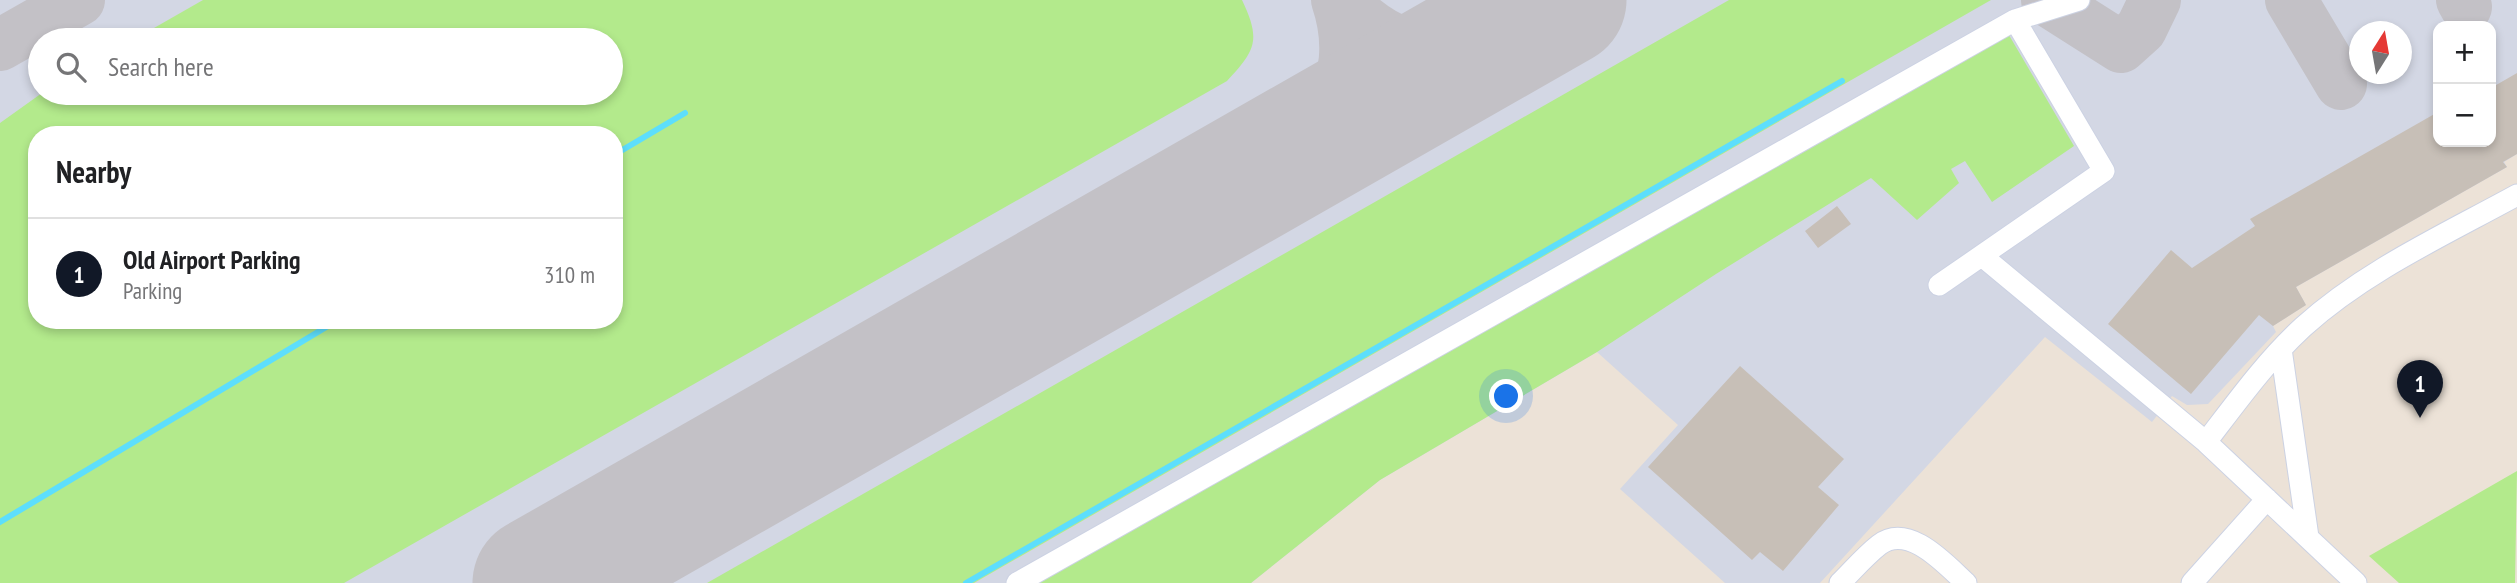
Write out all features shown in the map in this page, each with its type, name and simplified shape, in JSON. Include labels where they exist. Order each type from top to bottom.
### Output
[{"type":"street","points":[[1017,583],[2015,20],[2079,0]]},
{"type":"street","points":[[1940,285],[2104,171],[2015,20]]},
{"type":"street","points":[[2206,442],[2281,349],[2303,327],[2357,286],[2517,195]]},
{"type":"street","points":[[1982,256],[2206,442],[2356,583]]},
{"type":"street","points":[[2281,349],[2308,537]]},
{"type":"street","points":[[2192,583],[2267,499]]},
{"type":"street","points":[[1840,583],[1882,543],[1897,540],[1921,544],[1966,583]]},
{"type":"shaded area","points":[[0,0],[2517,0],[2517,154],[2504,162],[2507,167],[2296,287],[2306,305],[2273,326],[2276,332],[2208,404],[2187,405],[2172,396],[2152,422],[2045,337],[1820,583],[1725,583],[1620,489],[1678,425],[1597,352],[1380,480],[1251,583],[0,583]]},
{"type":"green space","points":[[203,0],[1242,0],[1253,35],[1250,52],[1227,81],[344,583],[0,583],[0,123],[28,103],[623,105],[623,28],[154,28]]},
{"type":"green space","points":[[1729,0],[1991,0],[974,583],[707,583]]},
{"type":"green space","points":[[2006,30],[2074,146],[1992,202],[1965,161],[1951,169],[1959,183],[1917,220],[1871,178],[1597,352],[1380,480],[1251,583],[1037,583]]},
{"type":"green space","points":[[2517,471],[2515,583],[2399,583],[2369,556]]},
{"type":"building","points":[[2517,73],[2517,154],[2503,162],[2507,167],[2296,287],[2306,305],[2273,326],[2259,315],[2191,394],[2108,324],[2171,250],[2192,268],[2255,226],[2250,219],[2433,115],[2433,147],[2496,147],[2496,85]]},
{"type":"building","points":[[1837,206],[1851,224],[1818,248],[1805,231]]},
{"type":"building","points":[[1740,366],[1844,459],[1818,487],[1839,505],[1783,571],[1760,552],[1752,560],[1648,467]]},
{"type":"waterway","points":[[966,583],[1842,81]]},
{"type":"waterway","points":[[623,150],[685,113]]},
{"type":"waterway","points":[[0,522],[323,329]]},
{"type":"taxiway","points":[[30,28],[79,0]]},
{"type":"taxiway","points":[[1291,153],[1313,131],[1332,103],[1343,74],[1344,29],[1337,0]]},
{"type":"taxiway","points":[[1342,0],[1373,28],[1404,43],[1438,48],[1480,46]]},
{"type":"taxiway","points":[[2047,0],[2121,47],[2141,29],[2155,0]]},
{"type":"taxiway","points":[[2291,0],[2341,84]]},
{"type":"taxiway","points":[[2462,0],[2466,7]]},
{"type":"taxiway","points":[[0,45],[28,29]]},
{"type":"runway","points":[[539,583],[1560,0]]},
{"type":"place","name":"Old Airport Parking","points":[[2420,418]]}]
